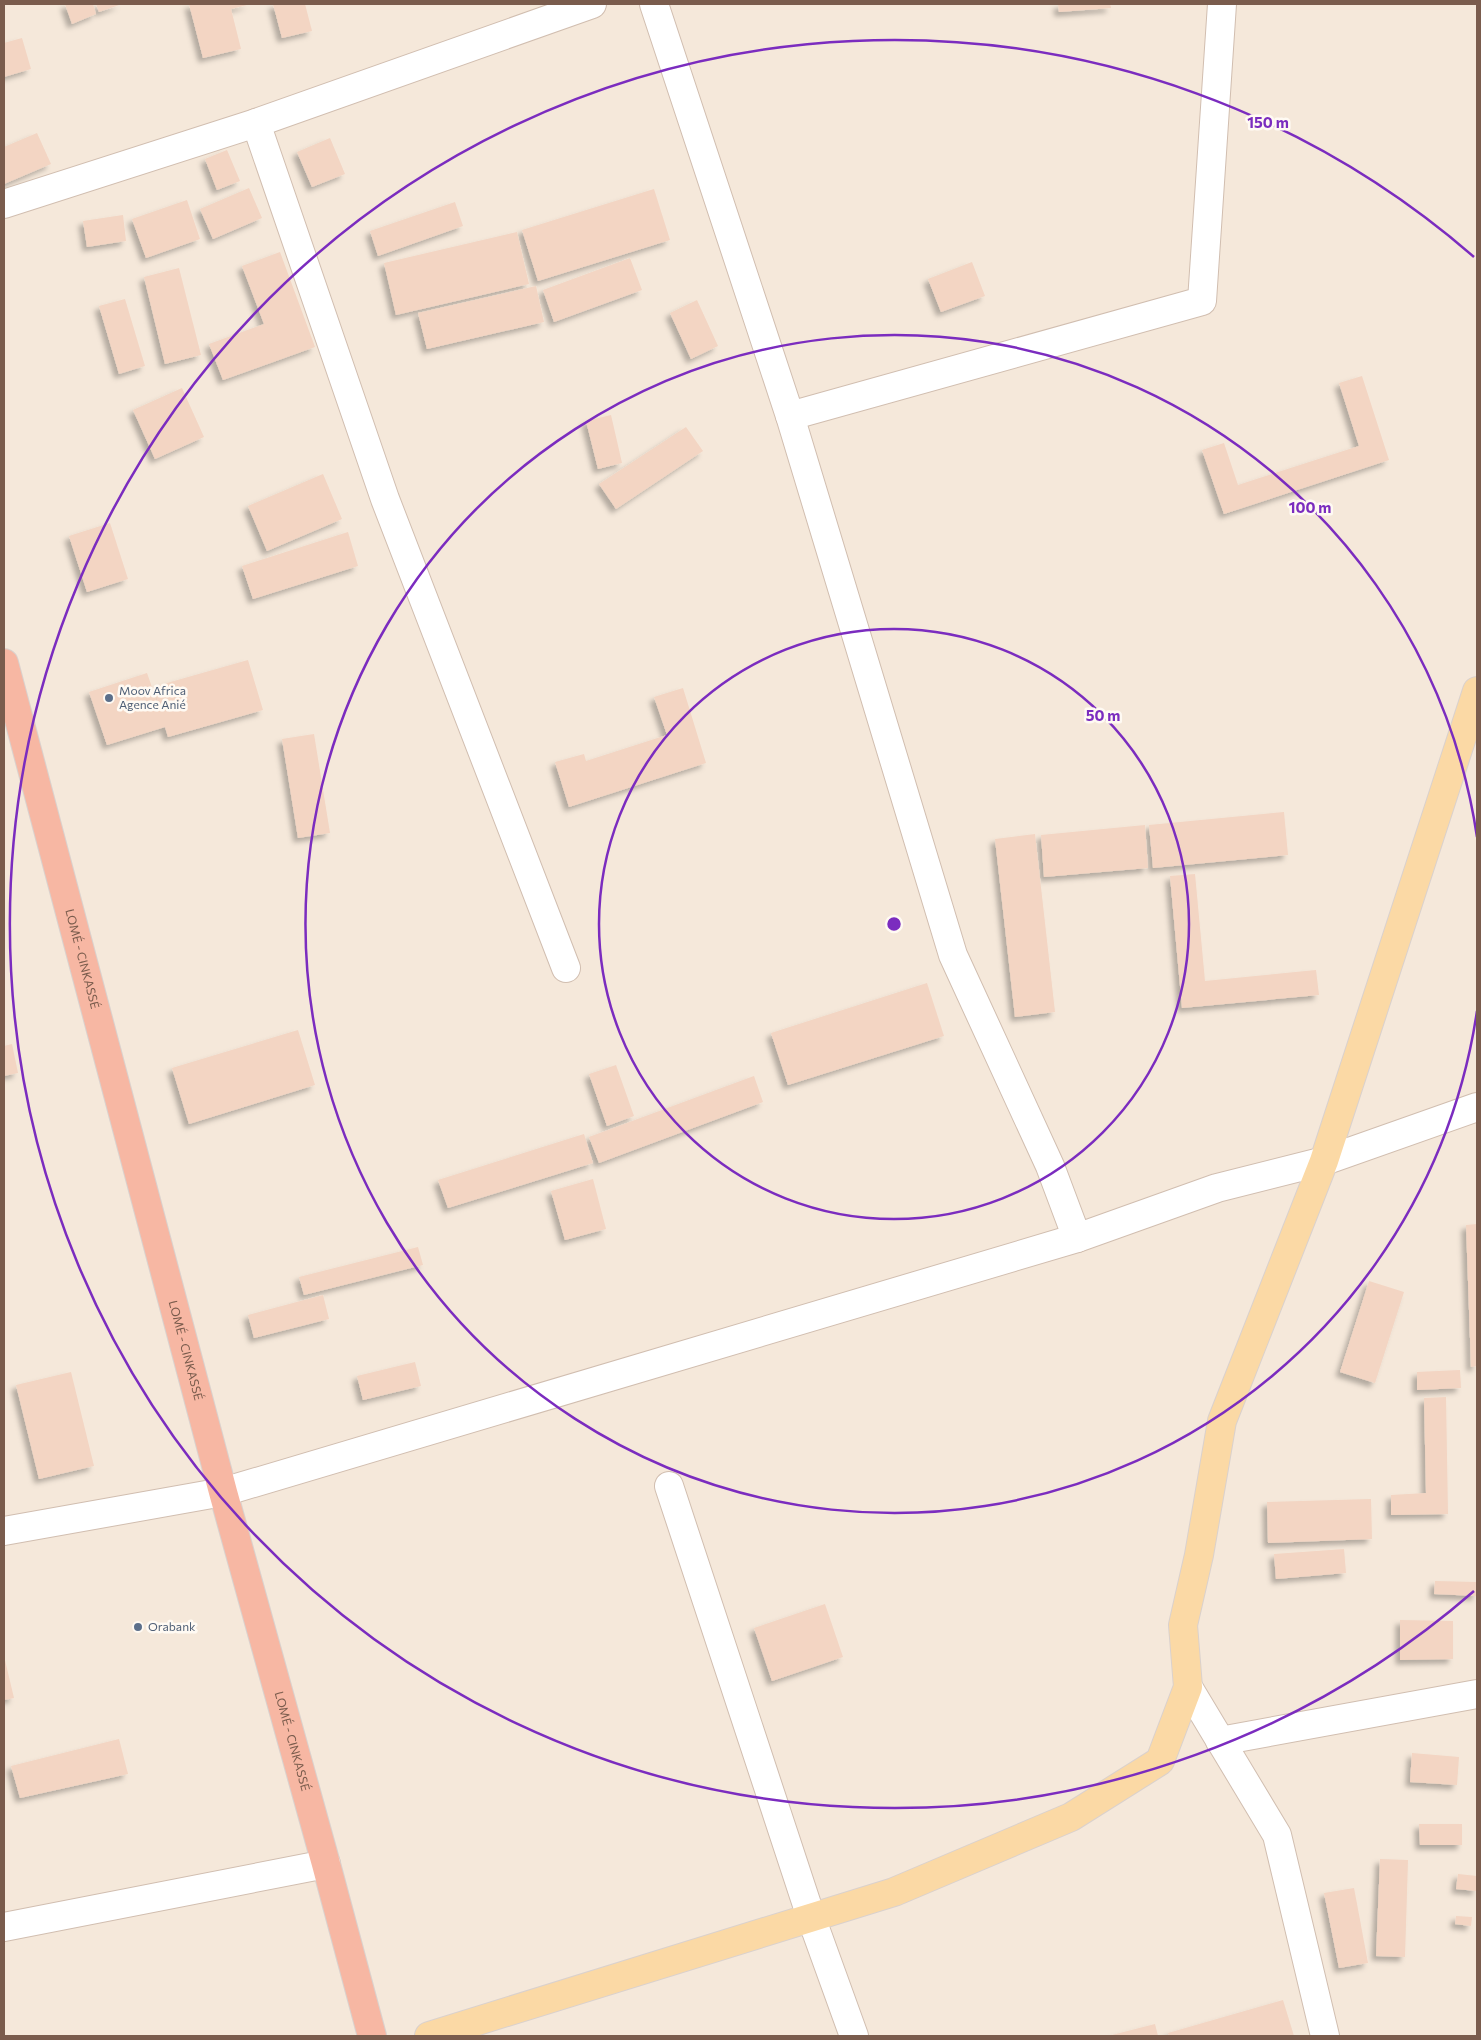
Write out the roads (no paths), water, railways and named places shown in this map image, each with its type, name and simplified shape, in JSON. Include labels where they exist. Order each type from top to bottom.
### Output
[{"type":"highway","name":"LOMÉ - CINKASSÉ","points":[[4,663],[222,1492],[372,2036]]},
{"type":"main road","points":[[429,2036],[894,1892],[1071,1817],[1160,1761],[1188,1687],[1183,1625],[1200,1546],[1222,1421],[1324,1161],[1477,691]]},
{"type":"street","points":[[4,204],[256,123],[592,4]]},
{"type":"street","points":[[654,4],[790,416],[954,955],[1050,1166],[1077,1238]]},
{"type":"street","points":[[790,416],[1202,301],[1222,4]]},
{"type":"street","points":[[256,123],[385,499],[566,968]]},
{"type":"street","points":[[4,1531],[222,1492],[1077,1238],[1217,1188],[1324,1161],[1477,1107]]},
{"type":"street","points":[[669,1486],[811,1918],[854,2036]]},
{"type":"street","points":[[1188,1687],[1277,1834],[1325,2036]]},
{"type":"street","points":[[1220,1741],[1477,1694]]},
{"type":"street","points":[[4,1927],[326,1864]]},
{"type":"place","name":"Moov Africa Agence Anié","points":[[109,698]]},
{"type":"place","name":"Orabank","points":[[138,1627]]}]
